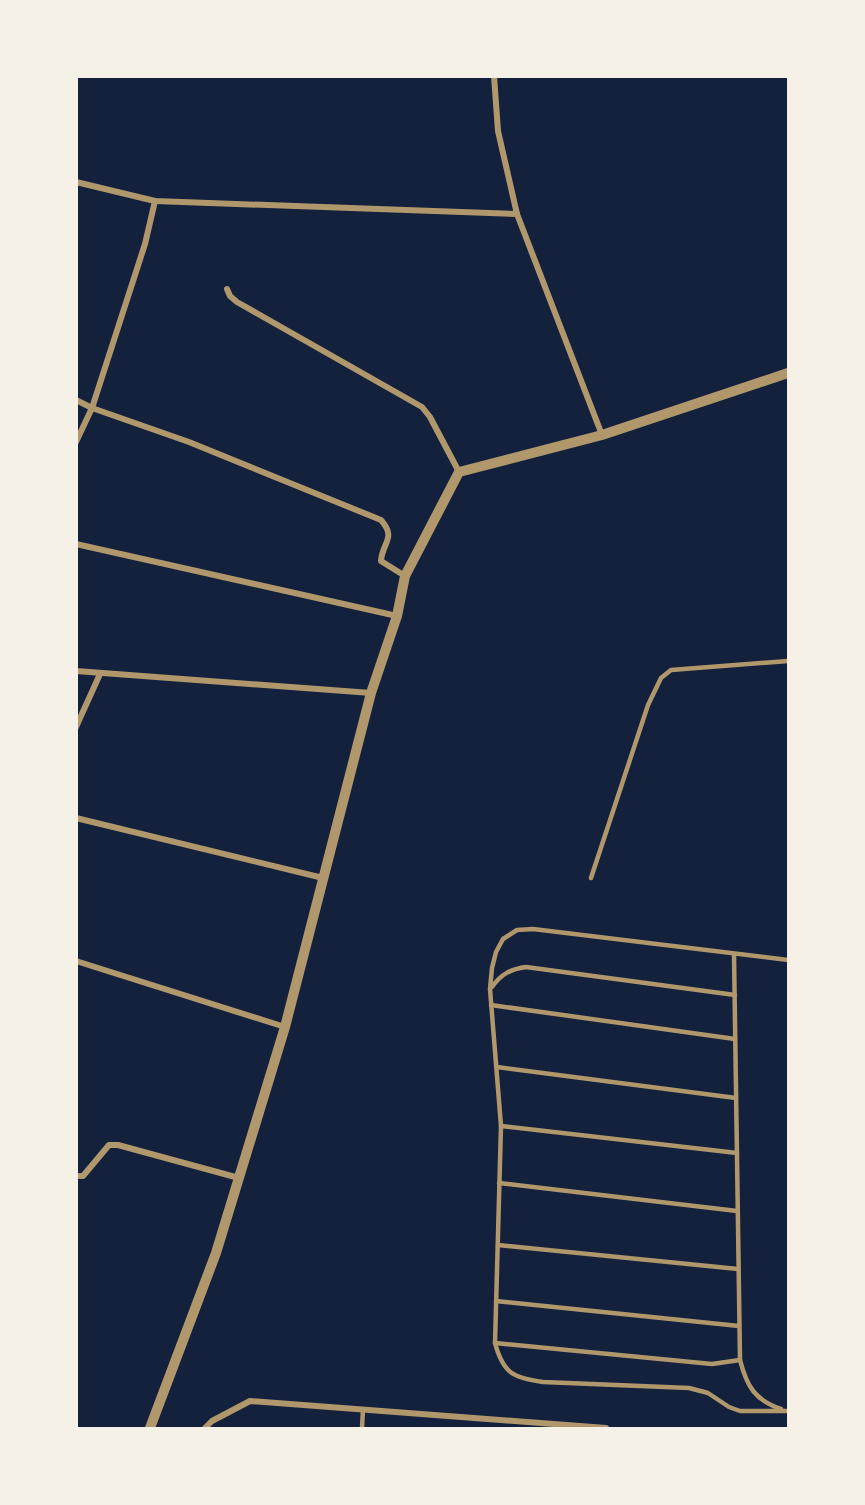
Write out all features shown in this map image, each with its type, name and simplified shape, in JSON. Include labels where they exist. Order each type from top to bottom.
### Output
[{"type":"street","points":[[494,76],[498,131],[517,214],[602,435]]},
{"type":"street","points":[[76,182],[155,201],[517,214]]},
{"type":"street","points":[[76,442],[92,408],[145,244],[155,201]]},
{"type":"street","points":[[227,289],[230,296],[237,302],[422,406],[459,472]]},
{"type":"street","points":[[150,1428],[216,1253],[285,1027],[371,693],[397,615],[405,576],[459,472],[602,435],[789,373]]},
{"type":"street","points":[[76,400],[92,408],[189,442],[381,520],[388,527],[389,537],[381,561],[405,576]]},
{"type":"street","points":[[76,544],[397,615]]},
{"type":"street","points":[[76,671],[371,693]]},
{"type":"street","points":[[76,727],[100,674]]},
{"type":"street","points":[[76,818],[323,878]]},
{"type":"street","points":[[76,961],[285,1027]]},
{"type":"street","points":[[76,1176],[83,1176],[109,1145],[118,1145],[239,1178]]},
{"type":"street","points":[[205,1428],[212,1421],[250,1401],[606,1428]]},
{"type":"lane","points":[[591,878],[648,705],[661,678],[671,670],[789,661]]},
{"type":"lane","points":[[787,1411],[740,1411],[729,1407],[708,1393],[688,1388],[543,1382],[522,1380],[509,1373],[500,1360],[495,1342],[501,1126],[490,989],[496,952],[503,939],[517,930],[533,929],[789,960]]},
{"type":"lane","points":[[734,954],[740,1360],[744,1376],[754,1395],[768,1405],[787,1411]]},
{"type":"lane","points":[[490,989],[501,976],[512,969],[526,967],[735,995]]},
{"type":"lane","points":[[492,1005],[735,1039]]},
{"type":"lane","points":[[497,1067],[736,1098]]},
{"type":"lane","points":[[501,1126],[737,1153]]},
{"type":"lane","points":[[499,1183],[737,1210]]},
{"type":"lane","points":[[498,1245],[738,1269]]},
{"type":"lane","points":[[496,1301],[739,1326]]},
{"type":"lane","points":[[495,1342],[711,1365],[740,1360]]},
{"type":"lane","points":[[362,1428],[363,1409]]}]
